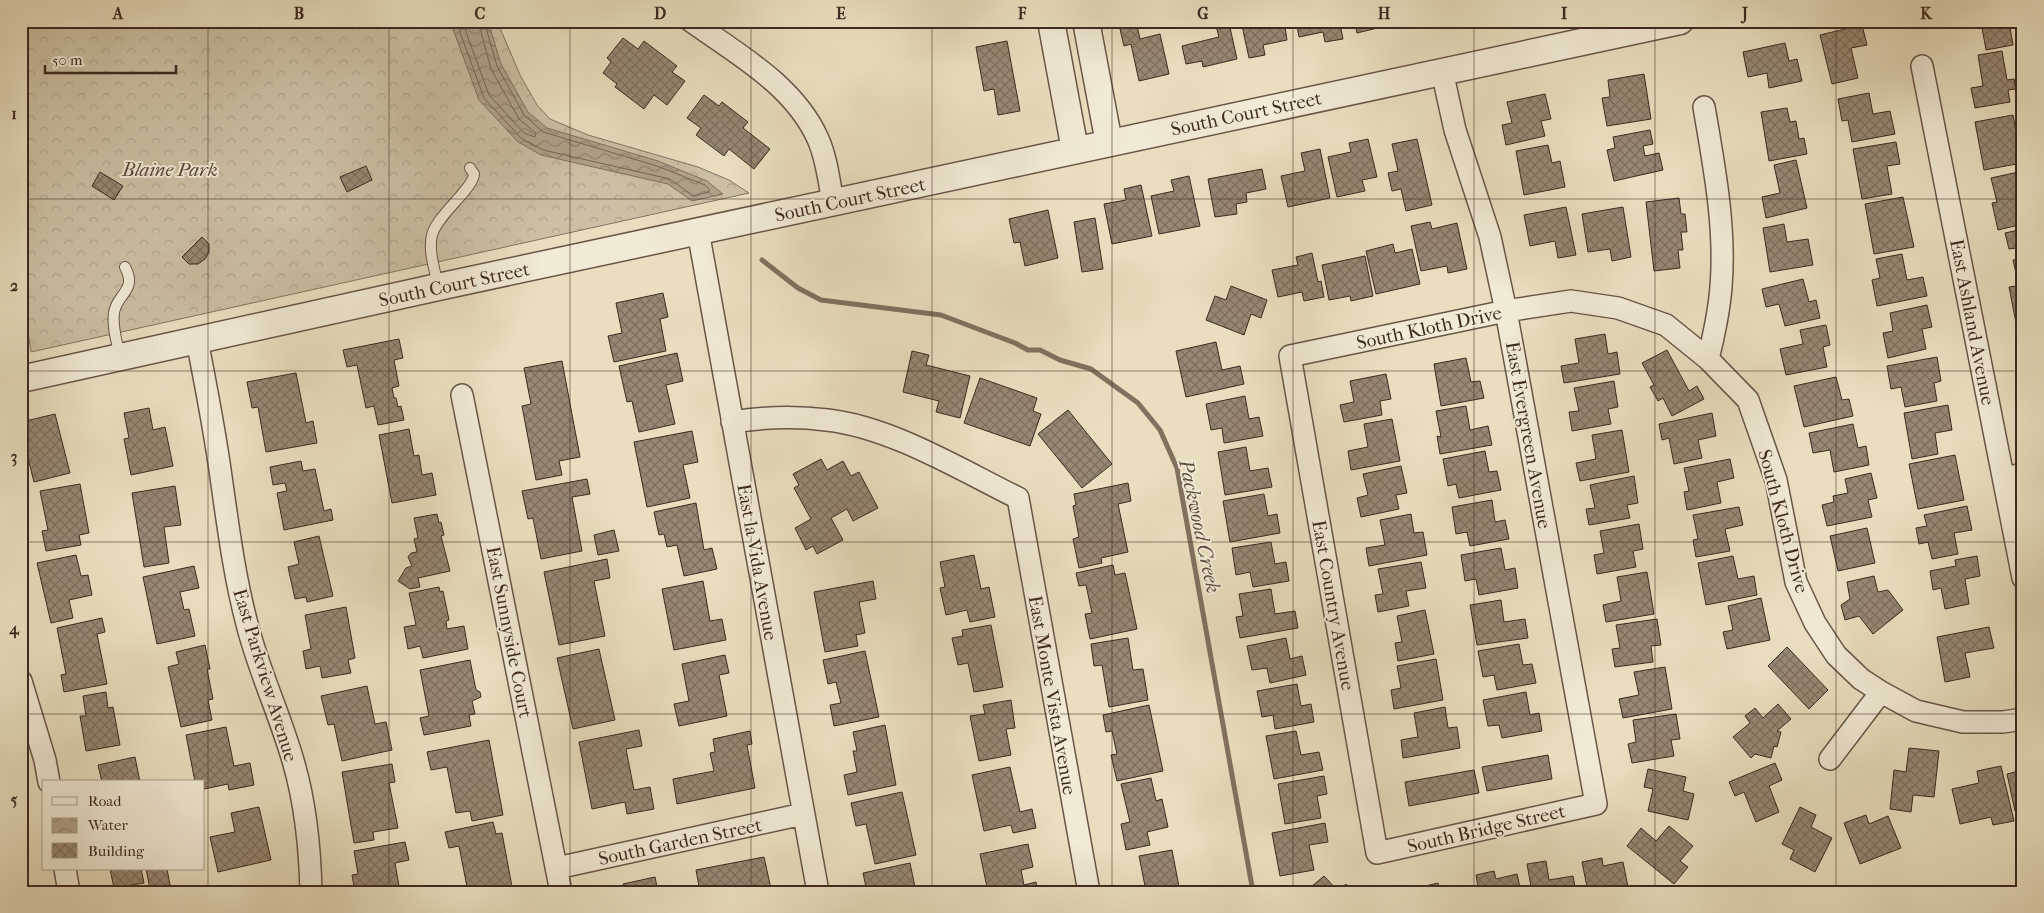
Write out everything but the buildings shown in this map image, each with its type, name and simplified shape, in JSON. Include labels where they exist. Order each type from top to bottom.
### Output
[{"type":"street","points":[[691,21],[780,86],[800,110],[818,139],[827,168],[833,202]]},
{"type":"street","points":[[1051,21],[1075,150]]},
{"type":"street","points":[[1086,21],[1109,143]]},
{"type":"street","name":"South Court Street","points":[[21,379],[438,287],[1680,21]]},
{"type":"street","name":"East Ashland Avenue","points":[[1922,66],[2013,476],[2023,578]]},
{"type":"street","name":"East Evergreen Avenue","points":[[1442,71],[1455,130],[1490,237],[1506,311],[1596,804]]},
{"type":"street","points":[[1704,107],[1719,201],[1722,244],[1721,286],[1717,323],[1708,359]]},
{"type":"street","name":"East la Vida Avenue","points":[[698,232],[818,892]]},
{"type":"street","name":"South Kloth Drive","points":[[1290,356],[1506,311],[1571,302],[1618,308],[1666,325],[1708,359],[1748,400],[1776,480],[1796,582],[1815,623],[1836,655],[1861,678],[1881,692],[1916,711],[1963,722],[2003,722],[2023,719]]},
{"type":"street","name":"East Parkview Avenue","points":[[197,340],[219,463],[227,525],[247,626],[294,763],[302,796],[308,830],[311,892]]},
{"type":"street","name":"East Country Avenue","points":[[1290,356],[1377,853]]},
{"type":"street","name":"East Sunnyside Court","points":[[462,395],[561,892]]},
{"type":"street","name":"East Monte Vista Avenue","points":[[732,422],[758,418],[790,417],[829,420],[862,427],[906,443],[1018,498],[1089,892]]},
{"type":"street","points":[[21,681],[45,760],[49,780]]},
{"type":"street","points":[[1830,759],[1881,692]]},
{"type":"street","name":"South Bridge Street","points":[[1377,853],[1596,804]]},
{"type":"street","name":"South Garden Street","points":[[557,868],[803,814]]},
{"type":"street","points":[[65,870],[69,892]]},
{"type":"lane","points":[[438,287],[430,247],[432,234],[451,205],[473,182],[474,174],[470,168]]},
{"type":"lane","points":[[120,356],[113,314],[128,287],[130,276],[125,267]]},
{"type":"green space","name":"Blaine Park","points":[[21,21],[497,21],[520,75],[537,105],[550,119],[588,135],[698,167],[729,180],[749,193],[31,352],[21,288]]},
{"type":"water","points":[[450,21],[488,21],[501,64],[528,112],[547,128],[658,161],[707,181],[723,194],[692,201],[668,184],[541,155],[518,142],[479,100]]},
{"type":"waterway","name":"Packwood Creek","points":[[762,260],[798,288],[821,300],[941,315],[1015,343],[1028,350],[1040,350],[1060,360],[1091,369],[1138,403],[1160,430],[1177,468],[1253,892]]}]
